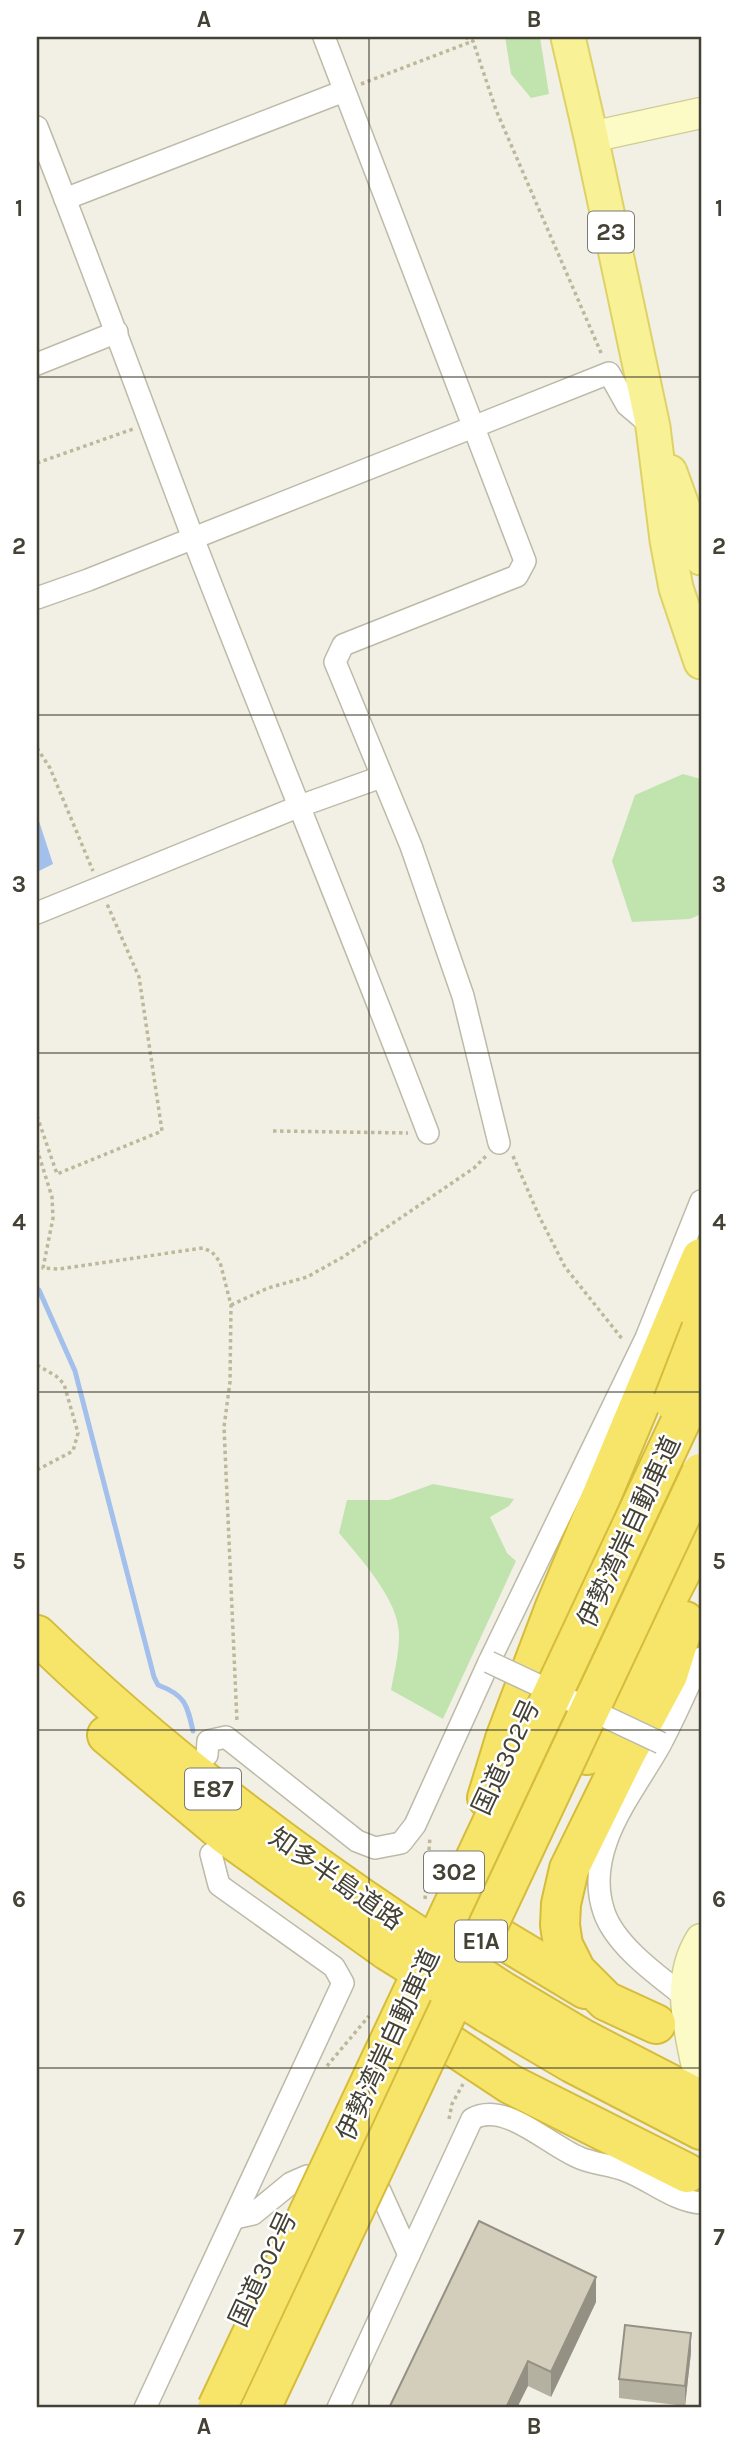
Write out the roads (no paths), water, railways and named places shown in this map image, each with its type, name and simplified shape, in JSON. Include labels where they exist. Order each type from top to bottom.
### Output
[{"type":"highway","points":[[487,1798],[531,1668],[701,1258]]},
{"type":"highway","points":[[573,1654],[701,1330]]},
{"type":"highway","name":"国道302号","points":[[197,2408],[307,2176],[392,2007],[701,1330]]},
{"type":"highway","name":"伊勢湾岸自動車道","points":[[217,2408],[701,1378]]},
{"type":"highway","name":"伊勢湾岸自動車道","points":[[261,2408],[698,1496]]},
{"type":"highway","name":"302","points":[[282,2408],[448,2043],[576,1775],[621,1692],[698,1496]]},
{"type":"highway","points":[[606,2001],[576,1971],[563,1945],[561,1904],[569,1870],[625,1755],[668,1675],[685,1621],[701,1587]]},
{"type":"highway","points":[[621,1692],[685,1621]]},
{"type":"highway","name":"知多半島道路","points":[[37,1636],[121,1714],[243,1813],[317,1868],[396,1939]]},
{"type":"highway","name":"知多半島道路","points":[[37,1672],[153,1776],[226,1835],[493,2001],[572,2063],[701,2130]]},
{"type":"highway","points":[[440,1902],[606,2001],[656,2024]]},
{"type":"highway","name":"知多半島道路","points":[[493,2001],[700,2089]]},
{"type":"highway","points":[[392,2007],[510,2084],[694,2188]]},
{"type":"main road","name":"23","points":[[568,37],[653,427],[686,526],[701,558]]},
{"type":"main road","name":"23","points":[[686,526],[676,588],[701,662]]},
{"type":"street","points":[[324,37],[525,561],[517,576],[343,645],[335,662],[411,846],[463,996],[499,1143]]},
{"type":"street","points":[[65,199],[344,91]]},
{"type":"street","points":[[591,136],[701,113]]},
{"type":"street","points":[[37,127],[193,537],[428,1133]]},
{"type":"street","points":[[37,364],[117,332]]},
{"type":"street","points":[[37,598],[609,373],[627,405],[653,427]]},
{"type":"street","points":[[37,913],[300,806],[381,777]]},
{"type":"street","points":[[207,1755],[208,1741],[226,1737],[357,1841],[375,1848],[401,1843],[415,1825],[489,1662],[646,1338],[701,1201]]},
{"type":"street","points":[[684,1996],[645,1965],[614,1931],[604,1913],[599,1885],[602,1855],[609,1832],[661,1743],[701,1658]]},
{"type":"street","points":[[489,1662],[661,1743]]},
{"type":"street","points":[[145,2408],[343,1983],[334,1967],[219,1885],[211,1854]]},
{"type":"street","points":[[700,2089],[684,1996],[686,1974],[693,1951],[701,1939]]},
{"type":"street","points":[[338,2408],[472,2119],[481,2114],[498,2115],[513,2120],[579,2157],[627,2171],[690,2202],[694,2188]]},
{"type":"street","points":[[235,2218],[253,2214],[291,2183],[307,2176]]},
{"type":"street","points":[[380,2191],[409,2255]]},
{"type":"water","points":[[37,815],[53,864],[37,872]]},
{"type":"waterway","points":[[39,1290],[75,1371],[154,1677],[158,1685],[174,1693],[183,1702],[193,1731]]}]
